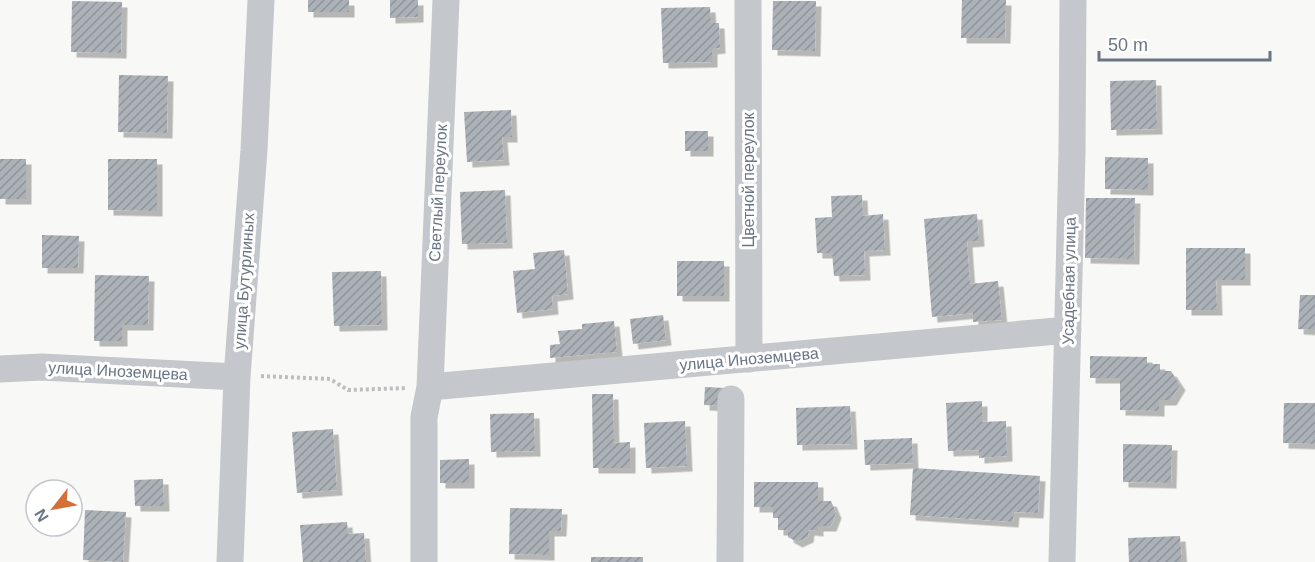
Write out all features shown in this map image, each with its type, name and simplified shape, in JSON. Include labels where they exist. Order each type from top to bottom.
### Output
[{"type":"street","name":"улица Бутурлиных","points":[[230,562],[237,377],[254,150],[261,0]]},
{"type":"street","name":"Светлый переулок","points":[[424,562],[424,417],[429,387],[446,0]]},
{"type":"street","name":"Цветной переулок","points":[[748,0],[749,359]]},
{"type":"street","name":"Усадебная улица","points":[[1062,562],[1073,0]]},
{"type":"street","name":"улица Иноземцева","points":[[429,387],[1068,330]]},
{"type":"street","name":"улица Иноземцева","points":[[0,369],[42,367],[237,377]]},
{"type":"street","points":[[730,562],[731,399]]},
{"type":"path","points":[[237,377],[283,376],[330,379],[348,390],[429,387]]},
{"type":"building","points":[[308,0],[349,0],[349,12],[308,12]]},
{"type":"building","points":[[390,0],[418,0],[418,17],[390,18]]},
{"type":"building","points":[[962,0],[1006,0],[1005,38],[961,38]]},
{"type":"building","points":[[72,1],[122,2],[121,53],[71,52]]},
{"type":"building","points":[[773,1],[816,1],[815,51],[772,50]]},
{"type":"building","points":[[710,7],[711,23],[719,23],[720,48],[712,49],[712,62],[663,63],[661,8]]},
{"type":"building","points":[[119,75],[168,76],[167,133],[118,132]]},
{"type":"building","points":[[1156,80],[1157,129],[1111,130],[1110,81]]},
{"type":"building","points":[[511,110],[512,137],[502,137],[504,160],[467,162],[464,112]]},
{"type":"building","points":[[685,131],[708,131],[708,151],[685,151]]},
{"type":"building","points":[[1105,157],[1148,158],[1148,190],[1105,189]]},
{"type":"building","points":[[0,159],[26,159],[26,199],[0,199]]},
{"type":"building","points":[[108,159],[157,159],[157,211],[108,210]]},
{"type":"building","points":[[505,190],[507,243],[462,244],[460,192]]},
{"type":"building","points":[[862,195],[863,216],[883,214],[885,250],[864,251],[865,275],[834,276],[832,253],[817,253],[815,218],[832,217],[831,196]]},
{"type":"building","points":[[1086,198],[1135,198],[1134,259],[1085,258]]},
{"type":"building","points":[[977,214],[979,241],[967,242],[970,284],[998,281],[1002,320],[973,322],[973,313],[932,317],[924,219]]},
{"type":"building","points":[[42,235],[79,236],[78,268],[42,268]]},
{"type":"building","points":[[1186,248],[1245,248],[1245,280],[1216,280],[1217,310],[1186,310]]},
{"type":"building","points":[[564,250],[568,294],[552,296],[553,309],[517,313],[513,271],[535,269],[533,253]]},
{"type":"building","points":[[677,261],[724,261],[724,296],[677,296]]},
{"type":"building","points":[[381,271],[382,325],[334,326],[332,272]]},
{"type":"building","points":[[95,275],[149,276],[148,325],[122,325],[122,341],[94,341]]},
{"type":"building","points":[[1300,295],[1315,295],[1315,330],[1298,329]]},
{"type":"building","points":[[663,315],[666,340],[633,344],[630,319]]},
{"type":"building","points":[[614,321],[617,352],[550,358],[550,345],[560,344],[558,331],[582,329],[582,324]]},
{"type":"building","points":[[1090,356],[1147,357],[1147,364],[1160,364],[1160,371],[1171,371],[1180,385],[1171,400],[1159,400],[1159,411],[1120,410],[1120,378],[1090,378]]},
{"type":"building","points":[[705,387],[725,388],[724,406],[704,405]]},
{"type":"building","points":[[592,394],[613,394],[614,443],[630,442],[630,468],[593,468]]},
{"type":"building","points":[[982,401],[982,422],[1006,421],[1007,456],[979,458],[979,450],[948,451],[946,403]]},
{"type":"building","points":[[1284,403],[1315,403],[1315,444],[1283,443]]},
{"type":"building","points":[[850,406],[852,444],[797,445],[796,408]]},
{"type":"building","points":[[534,413],[535,451],[491,452],[490,414]]},
{"type":"building","points":[[685,421],[687,466],[646,468],[644,423]]},
{"type":"building","points":[[333,429],[337,490],[297,493],[292,432]]},
{"type":"building","points":[[912,438],[913,463],[865,465],[864,440]]},
{"type":"building","points":[[1123,444],[1172,445],[1171,483],[1123,482]]},
{"type":"building","points":[[469,459],[469,483],[440,483],[440,460]]},
{"type":"building","points":[[913,468],[1040,476],[1038,513],[1014,512],[1013,522],[910,515]]},
{"type":"building","points":[[163,479],[164,506],[135,506],[134,480]]},
{"type":"building","points":[[754,482],[818,482],[818,501],[831,501],[836,513],[831,526],[818,526],[818,531],[809,530],[808,537],[797,542],[788,537],[788,530],[778,530],[778,518],[773,518],[773,507],[754,507]]},
{"type":"building","points":[[510,508],[562,509],[561,531],[549,531],[549,555],[509,554]]},
{"type":"building","points":[[85,510],[126,512],[123,562],[83,560]]},
{"type":"building","points":[[347,522],[348,534],[364,533],[366,562],[303,562],[300,525]]},
{"type":"building","points":[[1180,536],[1182,562],[1129,562],[1128,538]]},
{"type":"building","points":[[591,557],[643,557],[643,562],[591,562]]}]
